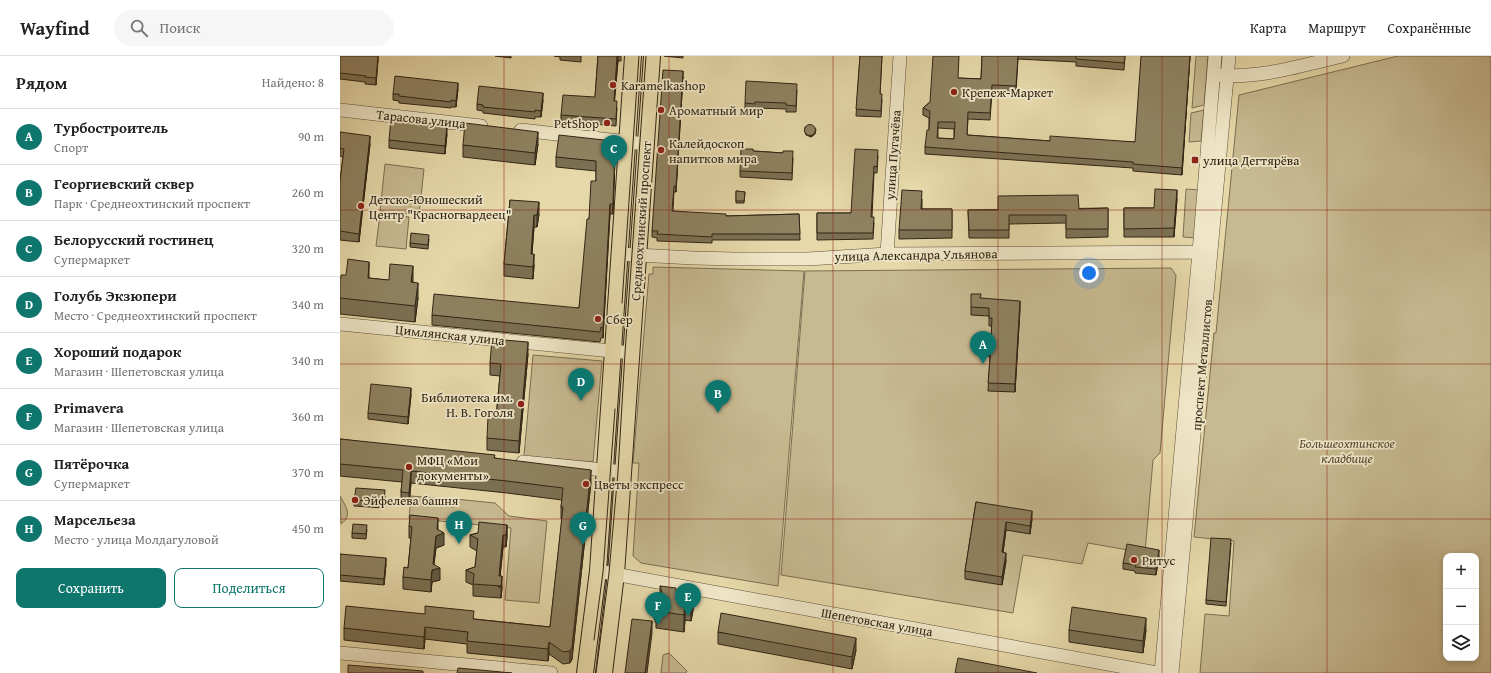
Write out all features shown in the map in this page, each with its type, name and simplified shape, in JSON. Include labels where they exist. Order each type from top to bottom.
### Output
[{"type":"main road","name":"Среднеохтинский проспект","points":[[585,673],[598,571],[633,56]]},
{"type":"main road","name":"Среднеохтинский проспект","points":[[604,673],[616,574],[624,472],[652,56]]},
{"type":"street","name":"улица Пугачёва","points":[[887,254],[900,56]]},
{"type":"street","name":"проспект Металлистов","points":[[1172,673],[1206,252],[1215,56]]},
{"type":"street","name":"проспект Металлистов","points":[[1161,673],[1206,252],[1229,56]]},
{"type":"street","points":[[1214,74],[1238,77],[1262,75],[1343,56]]},
{"type":"street","name":"Тарасова улица","points":[[340,110],[491,127]]},
{"type":"street","points":[[505,128],[646,144]]},
{"type":"street","name":"улица Александра Ульянова","points":[[619,254],[742,259],[808,258],[887,254],[1206,252]]},
{"type":"street","name":"Цимлянская улица","points":[[340,324],[632,353]]},
{"type":"street","points":[[510,460],[624,472]]},
{"type":"street","name":"Шепетовская улица","points":[[598,571],[1157,673]]},
{"type":"street","points":[[340,653],[552,673]]},
{"type":"green space","points":[[1196,56],[1208,56],[1204,105],[1192,108]]},
{"type":"green space","name":"Большеохтинское кладбище","points":[[1398,56],[1491,56],[1491,673],[1200,673],[1205,614],[1229,616],[1234,541],[1194,537],[1214,333],[1216,333],[1239,95]]},
{"type":"green space","points":[[1204,110],[1201,141],[1189,142],[1191,113]]},
{"type":"green space","points":[[385,164],[424,169],[419,215],[380,211]]},
{"type":"green space","points":[[1186,189],[1199,190],[1196,238],[1183,237]]},
{"type":"green space","points":[[380,214],[409,217],[406,249],[376,246]]},
{"type":"green space","points":[[653,267],[804,271],[778,586],[641,563],[633,556],[639,463],[633,463],[649,274],[653,274]]},
{"type":"green space","points":[[1171,268],[1176,275],[1160,453],[1153,460],[1145,553],[1088,543],[1082,564],[1023,555],[1013,613],[781,575],[805,271]]},
{"type":"green space","points":[[533,355],[602,361],[593,462],[524,456]]},
{"type":"green space","points":[[340,496],[348,514],[345,521],[341,524]]},
{"type":"green space","points":[[411,496],[435,498],[435,505],[454,507],[455,499],[495,503],[509,516],[547,521],[539,603],[505,600],[511,528],[409,518]]},
{"type":"green space","points":[[669,653],[687,671],[686,673],[661,673],[663,655]]},
{"type":"building","points":[[340,56],[378,56],[376,78],[340,73]]},
{"type":"building","points":[[598,56],[617,56],[614,101],[617,101],[616,119],[561,115],[563,95],[595,97]]},
{"type":"building","points":[[860,56],[882,56],[880,94],[882,94],[881,111],[856,109]]},
{"type":"building","points":[[933,56],[959,56],[958,78],[981,79],[982,56],[1018,56],[1016,86],[992,85],[990,113],[968,112],[967,135],[1050,141],[1050,136],[1135,142],[1141,56],[1190,56],[1182,168],[1133,164],[1133,162],[925,147],[927,130],[929,130],[930,111],[923,108],[930,102]],"holes":[[[938,122],[955,122],[954,139],[937,138]]]},
{"type":"building","points":[[1076,56],[1125,56],[1124,63],[1076,59]]},
{"type":"building","points":[[663,70],[683,71],[676,186],[674,186],[672,211],[726,214],[726,216],[799,214],[800,234],[712,234],[712,237],[657,234],[658,231],[652,231]]},
{"type":"building","points":[[395,76],[458,83],[456,101],[451,100],[451,102],[393,94]]},
{"type":"building","points":[[746,81],[797,84],[796,106],[786,105],[786,103],[745,103]]},
{"type":"building","points":[[479,86],[543,93],[541,111],[535,110],[535,112],[483,107],[483,105],[477,104]]},
{"type":"building","points":[[391,119],[447,125],[445,146],[389,140]]},
{"type":"building","points":[[465,123],[538,132],[535,153],[463,145]]},
{"type":"building","points":[[808,125],[812,125],[814,126],[814,134],[808,135],[805,132],[805,128]]},
{"type":"building","points":[[340,132],[370,136],[359,234],[340,231],[340,181],[344,149],[340,148]]},
{"type":"building","points":[[559,135],[613,141],[613,147],[615,147],[613,204],[610,204],[603,328],[601,327],[600,332],[432,315],[434,294],[579,308],[587,219],[589,219],[591,181],[596,181],[596,161],[556,157]]},
{"type":"building","points":[[741,149],[783,153],[783,151],[793,151],[792,173],[740,171]]},
{"type":"building","points":[[855,149],[878,150],[877,167],[874,166],[871,217],[874,217],[873,233],[817,233],[817,213],[851,213]]},
{"type":"building","points":[[1155,189],[1177,190],[1174,228],[1124,229],[1124,208],[1154,208]]},
{"type":"building","points":[[902,190],[922,191],[921,209],[952,209],[952,230],[899,230]]},
{"type":"building","points":[[736,191],[745,192],[744,201],[736,201]]},
{"type":"building","points":[[1078,195],[1079,209],[1108,208],[1108,229],[1066,229],[1066,215],[1009,215],[1009,230],[969,230],[968,210],[998,210],[998,196]]},
{"type":"building","points":[[510,200],[539,202],[537,215],[534,215],[531,254],[534,254],[533,267],[504,264]]},
{"type":"building","points":[[411,233],[429,235],[428,245],[410,243]]},
{"type":"building","points":[[348,259],[369,262],[368,278],[389,280],[390,264],[413,266],[411,282],[418,283],[415,306],[340,298],[340,278],[341,275],[346,275]]},
{"type":"building","points":[[971,294],[981,294],[980,298],[1020,301],[1015,384],[988,383],[991,348],[986,348],[986,339],[991,339],[992,318],[989,318],[989,308],[971,307]]},
{"type":"building","points":[[492,339],[528,342],[519,441],[487,438],[488,417],[496,418],[501,364],[490,363]]},
{"type":"building","points":[[371,384],[411,388],[408,417],[368,413]]},
{"type":"building","points":[[340,439],[495,455],[494,458],[591,470],[572,647],[570,651],[563,652],[549,642],[548,649],[467,641],[468,632],[425,627],[424,637],[344,628],[346,606],[425,614],[425,606],[474,611],[473,619],[550,627],[563,507],[561,507],[563,488],[411,471],[409,493],[401,492],[403,470],[340,464]]},
{"type":"building","points":[[356,488],[385,490],[384,502],[354,500]]},
{"type":"building","points":[[976,502],[1032,511],[1030,526],[1006,522],[1002,552],[1006,553],[1002,577],[965,571]]},
{"type":"building","points":[[410,515],[438,518],[437,529],[444,533],[436,536],[433,564],[440,568],[432,570],[431,580],[403,577],[404,567],[408,568],[412,527],[409,526]]},
{"type":"building","points":[[479,522],[507,525],[506,535],[503,535],[499,576],[502,576],[501,586],[473,584],[474,574],[466,570],[475,567],[478,539],[470,535],[478,533]]},
{"type":"building","points":[[353,524],[367,525],[366,534],[352,533]]},
{"type":"building","points":[[1211,538],[1231,539],[1226,602],[1206,600]]},
{"type":"building","points":[[1127,544],[1159,550],[1156,569],[1135,567],[1136,565],[1123,563]]},
{"type":"building","points":[[340,554],[386,558],[384,579],[340,575]]},
{"type":"building","points":[[660,586],[676,588],[676,591],[693,594],[691,604],[685,604],[684,615],[656,611],[657,608],[653,599],[663,595]]},
{"type":"building","points":[[1072,607],[1146,618],[1143,641],[1069,630]]},
{"type":"building","points":[[721,613],[856,638],[852,657],[718,632]]},
{"type":"building","points":[[632,619],[652,621],[645,673],[625,673]]},
{"type":"building","points":[[958,658],[1037,673],[955,673]]},
{"type":"building","points":[[348,665],[423,671],[423,673],[348,673]]},
{"type":"building","points":[[458,668],[512,673],[457,673]]},
{"type":"tram line","points":[[622,303],[639,56]]},
{"type":"tram line","points":[[596,673],[609,573],[618,472],[646,56]]},
{"type":"tram line","points":[[594,640],[603,572],[615,409]]},
{"type":"place","name":"Karamelkashop","points":[[613,85]]},
{"type":"place","name":"Крепеж-Маркет","points":[[954,92]]},
{"type":"place","name":"Ароматный мир","points":[[661,110]]},
{"type":"place","name":"PetShop","points":[[607,123]]},
{"type":"place","name":"Калейдоскоп напитков мира","points":[[661,150]]},
{"type":"place","name":"улица Дегтярёва","points":[[1195,160]]},
{"type":"place","name":"Белорусский гостинец","points":[[614,168]]},
{"type":"place","name":"Детско-Юношеский Центр \"Красногвардеец\"","points":[[361,206]]},
{"type":"place","name":"Сбер","points":[[598,319]]},
{"type":"place","name":"Турбостроитель","points":[[983,364]]},
{"type":"place","name":"Голубь Экзюпери","points":[[581,401]]},
{"type":"place","name":"Библиотека им. Н. В. Гоголя","points":[[521,404]]},
{"type":"place","name":"Георгиевский сквер","points":[[718,413]]},
{"type":"place","name":"МФЦ «Мои документы»","points":[[409,467]]},
{"type":"place","name":"Цветы экспресс","points":[[586,484]]},
{"type":"place","name":"Эйфелева башня","points":[[355,500]]},
{"type":"place","name":"Марсельеза","points":[[459,544]]},
{"type":"place","name":"Пятёрочка","points":[[583,545]]},
{"type":"place","name":"Ритус","points":[[1134,560]]},
{"type":"place","name":"Хороший подарок","points":[[688,616]]},
{"type":"place","name":"Primavera","points":[[658,625]]}]
